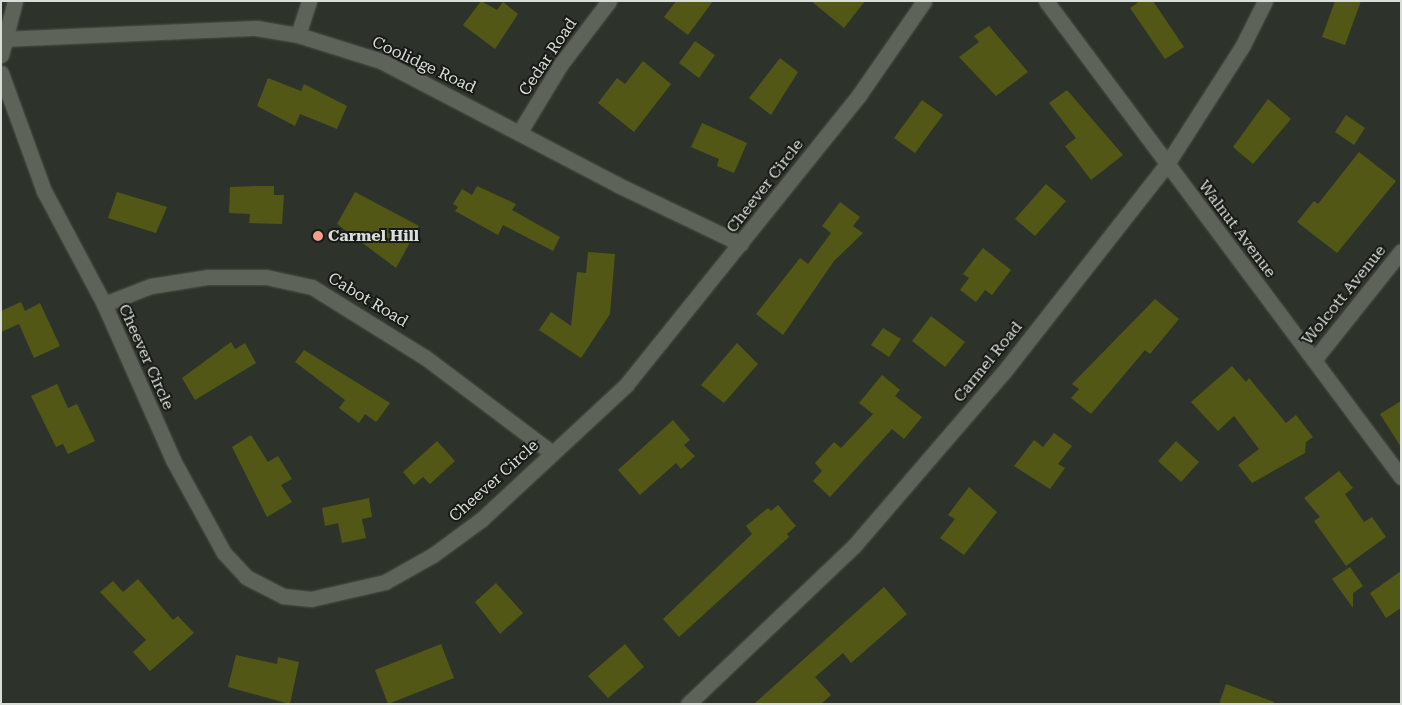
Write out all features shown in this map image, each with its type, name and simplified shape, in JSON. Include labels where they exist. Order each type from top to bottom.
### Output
[{"type":"street","points":[[1,55],[2,39],[15,1]]},
{"type":"street","points":[[298,35],[309,1]]},
{"type":"street","name":"Cedar Road","points":[[519,133],[561,64],[609,1]]},
{"type":"street","name":"Cheever Circle","points":[[1,73],[44,191],[104,304],[173,460],[224,553],[246,578],[282,596],[336,596],[385,582],[433,555],[482,519],[626,385],[741,244],[858,95],[924,1]]},
{"type":"street","name":"Walnut Avenue","points":[[1046,1],[1401,477]]},
{"type":"street","name":"Carmel Road","points":[[688,704],[775,625],[917,476],[1167,164],[1243,45],[1265,1]]},
{"type":"street","name":"Coolidge Road","points":[[2,39],[256,28],[298,35],[381,61],[519,133],[741,244]]},
{"type":"street","name":"Wolcott Avenue","points":[[1314,360],[1401,251]]},
{"type":"street","name":"Cabot Road","points":[[104,304],[151,286],[208,277],[266,278],[312,287],[426,358],[552,453]]},
{"type":"building","points":[[481,1],[497,10],[503,2],[518,14],[495,49],[463,25]]},
{"type":"building","points":[[676,1],[713,1],[688,35],[664,17]]},
{"type":"building","points":[[811,1],[865,1],[844,28]]},
{"type":"building","points":[[1140,1],[1153,1],[1184,47],[1165,59],[1130,8]]},
{"type":"building","points":[[1335,1],[1361,1],[1345,45],[1322,37]]},
{"type":"building","points":[[989,26],[1028,72],[996,96],[959,57],[979,42],[974,36]]},
{"type":"building","points":[[695,41],[715,55],[699,78],[679,63]]},
{"type":"building","points":[[780,58],[798,72],[771,115],[749,98]]},
{"type":"building","points":[[643,61],[671,84],[634,132],[598,103],[617,78],[625,84]]},
{"type":"building","points":[[268,78],[301,91],[304,84],[347,106],[337,129],[300,114],[295,126],[257,106]]},
{"type":"building","points":[[1067,90],[1123,155],[1091,180],[1065,146],[1076,138],[1049,103]]},
{"type":"building","points":[[1268,99],[1291,119],[1253,164],[1233,147]]},
{"type":"building","points":[[922,100],[943,115],[915,153],[894,138]]},
{"type":"building","points":[[1346,115],[1365,128],[1354,145],[1335,132]]},
{"type":"building","points":[[702,123],[747,143],[734,173],[717,166],[719,159],[691,147]]},
{"type":"building","points":[[1359,152],[1396,181],[1337,253],[1297,222],[1314,201],[1318,204]]},
{"type":"building","points":[[1046,184],[1066,201],[1035,236],[1015,219]]},
{"type":"building","points":[[274,186],[274,195],[284,195],[282,224],[249,223],[250,214],[229,213],[230,187]]},
{"type":"building","points":[[477,186],[516,204],[512,210],[560,237],[553,251],[503,225],[498,235],[455,211],[458,207],[453,204],[462,189],[472,195]]},
{"type":"building","points":[[117,192],[167,207],[156,233],[108,218]]},
{"type":"building","points":[[355,192],[419,226],[396,268],[337,224]]},
{"type":"building","points":[[840,202],[860,217],[853,226],[863,233],[834,261],[783,335],[756,314],[800,258],[808,264],[831,233],[822,226]]},
{"type":"building","points":[[983,248],[1011,270],[992,295],[985,290],[976,302],[960,290],[969,278],[963,274]]},
{"type":"building","points":[[588,252],[615,254],[610,314],[581,358],[539,330],[551,312],[571,326],[577,272],[586,273]]},
{"type":"building","points":[[1155,299],[1179,319],[1150,354],[1145,350],[1091,414],[1071,398],[1079,389],[1072,384]]},
{"type":"building","points":[[21,302],[25,311],[40,303],[60,346],[34,358],[19,324],[1,332],[1,311]]},
{"type":"building","points":[[931,316],[965,342],[945,367],[912,341]]},
{"type":"building","points":[[883,328],[901,339],[889,357],[871,345]]},
{"type":"building","points":[[231,342],[235,349],[245,343],[256,363],[195,400],[182,378]]},
{"type":"building","points":[[737,343],[758,364],[724,403],[701,385]]},
{"type":"building","points":[[304,350],[390,403],[376,422],[365,414],[359,423],[339,408],[345,400],[295,362]]},
{"type":"building","points":[[1232,366],[1246,382],[1249,378],[1286,423],[1296,415],[1313,437],[1306,442],[1305,453],[1252,483],[1238,465],[1259,449],[1234,416],[1218,431],[1191,402]]},
{"type":"building","points":[[882,375],[900,390],[895,396],[922,417],[904,439],[892,429],[830,497],[813,481],[822,471],[815,463],[834,442],[841,448],[873,414],[859,403]]},
{"type":"building","points":[[57,384],[68,408],[77,404],[95,441],[68,454],[63,444],[56,447],[31,396]]},
{"type":"building","points":[[1401,401],[1401,447],[1380,414]]},
{"type":"building","points":[[673,420],[690,440],[684,445],[695,456],[681,469],[676,463],[640,495],[618,470]]},
{"type":"building","points":[[1054,433],[1072,446],[1058,464],[1065,468],[1050,489],[1014,466],[1034,440],[1043,447]]},
{"type":"building","points":[[251,435],[268,462],[278,456],[292,479],[281,485],[292,502],[267,517],[232,447]]},
{"type":"building","points":[[437,441],[455,461],[430,484],[423,477],[414,485],[403,472]]},
{"type":"building","points":[[1176,441],[1199,462],[1181,482],[1158,461]]},
{"type":"building","points":[[1339,471],[1353,488],[1345,494],[1364,522],[1372,517],[1386,537],[1346,566],[1314,521],[1320,517],[1304,498]]},
{"type":"building","points":[[969,487],[997,512],[964,555],[940,538],[955,519],[948,515]]},
{"type":"building","points":[[369,498],[372,517],[362,519],[366,538],[342,543],[338,523],[325,526],[322,508]]},
{"type":"building","points":[[778,505],[796,526],[787,534],[789,537],[679,637],[663,619],[752,534],[746,526],[768,508],[771,511]]},
{"type":"building","points":[[1350,567],[1363,586],[1353,593],[1353,608],[1332,579]]},
{"type":"building","points":[[1401,571],[1401,608],[1386,618],[1370,593]]},
{"type":"building","points":[[138,579],[173,620],[178,616],[194,633],[150,671],[133,652],[146,640],[100,592],[113,581],[123,592]]},
{"type":"building","points":[[496,583],[523,613],[500,634],[475,602]]},
{"type":"building","points":[[884,587],[907,614],[851,663],[843,653],[815,677],[831,695],[821,704],[754,704]]},
{"type":"building","points":[[441,644],[454,678],[388,704],[375,670]]},
{"type":"building","points":[[625,644],[644,667],[608,698],[588,676]]},
{"type":"building","points":[[236,655],[277,664],[278,657],[299,662],[290,704],[228,687]]},
{"type":"building","points":[[1226,684],[1274,702],[1274,704],[1219,704]]},
{"type":"place","name":"Carmel Hill","points":[[318,236]]}]
